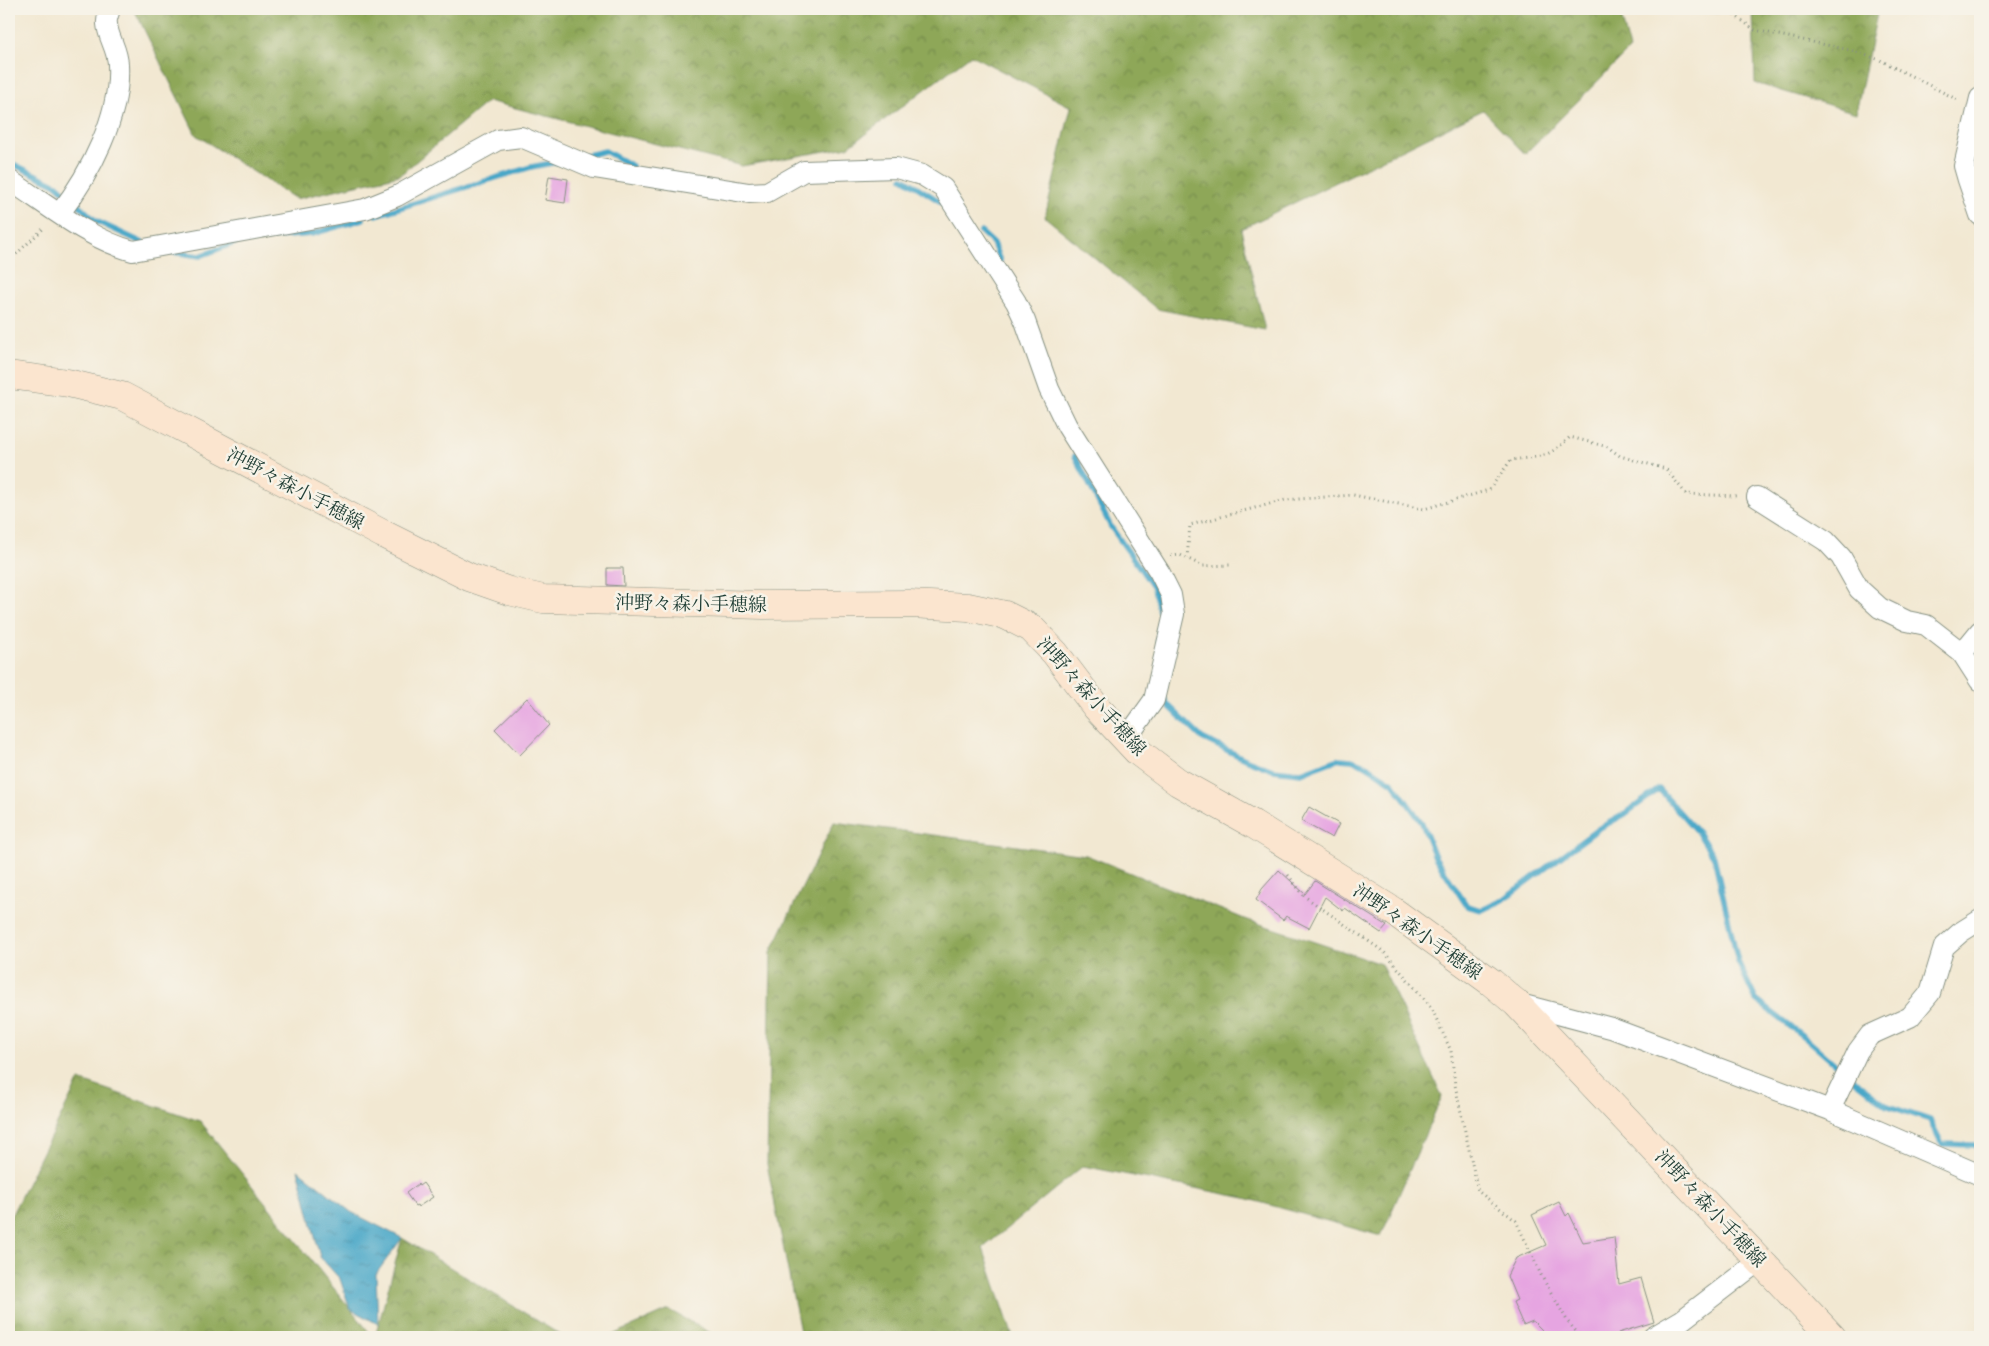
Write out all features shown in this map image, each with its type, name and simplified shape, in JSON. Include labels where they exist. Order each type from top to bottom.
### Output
[{"type":"main road","name":"沖野々森小手穂線","points":[[9,375],[68,383],[122,396],[383,534],[469,577],[508,591],[543,599],[763,605],[910,604],[968,607],[1005,615],[1031,628],[1055,653],[1096,707],[1126,739],[1178,782],[1253,824],[1393,911],[1491,982],[1516,1003],[1832,1337]]},
{"type":"street","points":[[60,213],[80,187],[110,120],[119,80],[118,60],[106,23],[110,9]]},
{"type":"street","points":[[1980,98],[1964,166],[1980,215]]},
{"type":"street","points":[[9,180],[84,230],[113,245],[133,251],[365,209],[397,196],[498,140],[520,138],[594,168],[749,193],[767,192],[804,171],[896,168],[922,175],[942,188],[1016,302],[1025,321],[1049,389],[1067,426],[1150,558],[1170,595],[1174,614],[1154,700],[1126,739]]},
{"type":"street","points":[[1757,497],[1826,541],[1841,557],[1859,589],[1880,608],[1907,621],[1926,625],[1962,653],[1980,681]]},
{"type":"street","points":[[1962,653],[1980,631]]},
{"type":"street","points":[[1830,1110],[1858,1050],[1870,1035],[1910,1017],[1930,993],[1944,946],[1980,920]]},
{"type":"street","points":[[1516,1003],[1611,1028],[1830,1110],[1980,1174]]},
{"type":"street","points":[[1653,1337],[1682,1320],[1760,1260]]},
{"type":"path","points":[[1726,9],[1755,30],[1850,50],[1880,60],[1960,101]]},
{"type":"path","points":[[9,261],[60,213]]},
{"type":"path","points":[[1187,558],[1190,525],[1285,500],[1353,495],[1424,509],[1489,490],[1500,479],[1511,460],[1545,456],[1556,450],[1570,437],[1608,446],[1620,456],[1666,469],[1686,494],[1757,497]]},
{"type":"path","points":[[1150,558],[1180,555],[1203,566],[1232,564]]},
{"type":"path","points":[[1287,872],[1304,896],[1384,952],[1431,1007],[1451,1051],[1455,1085],[1478,1191],[1516,1221],[1542,1277],[1568,1322],[1581,1337]]},
{"type":"path","points":[[1975,1337],[1980,1326]]},
{"type":"green space","points":[[134,9],[1619,9],[1630,49],[1525,154],[1483,110],[1241,229],[1265,330],[1157,309],[1045,217],[1071,107],[971,55],[848,147],[742,166],[488,101],[400,175],[296,199],[196,135]]},
{"type":"green space","points":[[1658,9],[1878,9],[1856,113],[1755,83],[1753,11],[1662,13]]},
{"type":"green space","points":[[834,822],[1086,855],[1242,918],[1381,964],[1442,1096],[1381,1236],[1245,1198],[1083,1166],[983,1248],[1013,1337],[801,1337],[767,1164],[771,952]]},
{"type":"green space","points":[[79,1080],[200,1121],[373,1337],[9,1337],[9,1220]]},
{"type":"green space","points":[[402,1238],[564,1337],[375,1337]]},
{"type":"green space","points":[[669,1310],[718,1337],[608,1337]]},
{"type":"water","points":[[298,1169],[351,1212],[402,1238],[376,1274],[378,1324],[350,1309],[340,1279],[320,1257]]},
{"type":"building","points":[[549,176],[568,179],[565,203],[545,200]]},
{"type":"building","points":[[607,568],[623,568],[624,586],[607,585]]},
{"type":"building","points":[[527,698],[549,725],[520,755],[495,729]]},
{"type":"building","points":[[1309,807],[1339,824],[1332,838],[1301,821]]},
{"type":"building","points":[[1279,870],[1305,894],[1315,881],[1387,926],[1381,933],[1345,908],[1343,911],[1325,897],[1309,928],[1286,916],[1283,920],[1256,900],[1262,889]]},
{"type":"building","points":[[423,1183],[433,1197],[418,1207],[417,1205],[415,1206],[406,1193],[418,1184],[419,1186]]},
{"type":"building","points":[[1559,1202],[1566,1216],[1569,1213],[1583,1242],[1614,1237],[1619,1284],[1641,1278],[1654,1322],[1618,1333],[1621,1337],[1549,1337],[1533,1321],[1523,1325],[1513,1302],[1517,1300],[1507,1276],[1516,1258],[1546,1245],[1532,1215]]},
{"type":"waterway","points":[[583,156],[605,151],[632,166]]},
{"type":"waterway","points":[[376,215],[531,167],[562,161]]},
{"type":"waterway","points":[[9,162],[57,185],[96,221],[143,243]]},
{"type":"waterway","points":[[903,178],[944,204]]},
{"type":"waterway","points":[[252,239],[312,234],[363,219]]},
{"type":"waterway","points":[[981,232],[993,243],[1000,261]]},
{"type":"waterway","points":[[172,252],[200,256],[240,241]]},
{"type":"waterway","points":[[1075,456],[1111,527],[1154,588],[1161,617],[1158,641]]},
{"type":"waterway","points":[[1161,694],[1169,706],[1202,738],[1247,760],[1273,770],[1301,773],[1339,759],[1352,760],[1365,765],[1393,783],[1422,823],[1435,857],[1467,906],[1482,910],[1503,900],[1598,829],[1625,814],[1659,789],[1699,834],[1714,857],[1738,962],[1756,1000],[1888,1106],[1930,1120],[1942,1144],[1975,1145],[1980,1149]]}]
